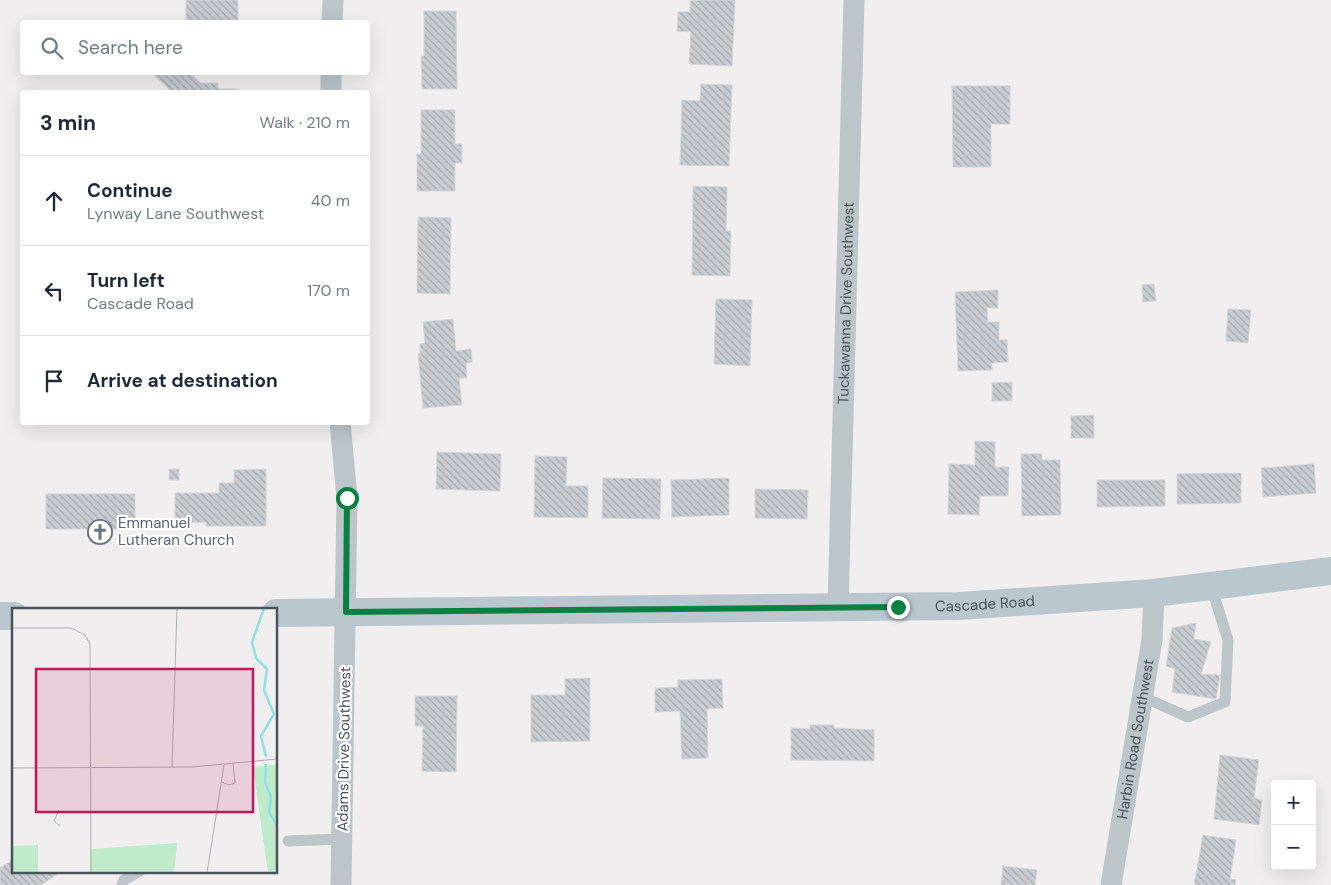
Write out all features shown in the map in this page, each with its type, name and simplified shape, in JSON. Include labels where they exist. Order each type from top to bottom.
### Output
[{"type":"main road","name":"Cascade Road","points":[[278,613],[959,606],[1154,592],[1331,571]]},
{"type":"street","points":[[332,20],[333,0]]},
{"type":"street","name":"Tuckawanna Drive Southwest","points":[[838,607],[854,0]]},
{"type":"street","points":[[331,75],[331,90]]},
{"type":"street","name":"Adams Drive Southwest","points":[[340,425],[347,498],[341,885]]},
{"type":"street","name":"Harbin Road Southwest","points":[[1111,885],[1152,640],[1154,592]]},
{"type":"lane","points":[[1143,697],[1188,717],[1225,702],[1228,640],[1211,586]]},
{"type":"lane","points":[[288,841],[342,839]]},
{"type":"lane","points":[[122,885],[124,880],[138,872]]},
{"type":"building","points":[[186,0],[238,0],[238,20],[186,20]]},
{"type":"building","points":[[735,0],[732,66],[689,64],[691,32],[677,31],[678,12],[690,12],[690,1]]},
{"type":"building","points":[[424,11],[456,11],[457,89],[422,89],[421,56],[424,56]]},
{"type":"building","points":[[154,75],[192,75],[201,83],[218,83],[218,89],[238,89],[238,90],[170,90]]},
{"type":"building","points":[[701,84],[732,85],[729,166],[680,165],[682,100],[700,101]]},
{"type":"building","points":[[952,86],[1010,86],[1010,124],[991,124],[991,167],[953,167]]},
{"type":"building","points":[[421,110],[455,110],[455,144],[462,144],[462,163],[455,163],[455,191],[417,191],[417,154],[421,154]]},
{"type":"building","points":[[693,186],[727,187],[726,231],[731,231],[730,276],[692,275]]},
{"type":"building","points":[[418,217],[451,218],[450,294],[417,293]]},
{"type":"building","points":[[1154,284],[1156,301],[1143,302],[1142,285]]},
{"type":"building","points":[[998,290],[998,308],[987,308],[988,322],[999,322],[999,340],[1007,340],[1008,362],[992,363],[992,370],[958,371],[955,292]]},
{"type":"building","points":[[716,299],[752,300],[750,366],[714,364]]},
{"type":"building","points":[[1228,309],[1251,310],[1248,343],[1226,341]]},
{"type":"building","points":[[453,319],[456,351],[471,349],[472,362],[466,363],[467,378],[459,378],[462,405],[423,408],[418,354],[420,354],[420,344],[425,343],[423,322]]},
{"type":"building","points":[[1012,382],[1012,401],[992,401],[992,383]]},
{"type":"building","points":[[1094,415],[1094,438],[1071,438],[1071,416]]},
{"type":"building","points":[[975,441],[995,442],[995,467],[1009,467],[1008,496],[980,496],[979,515],[948,514],[949,464],[975,465]]},
{"type":"building","points":[[437,452],[501,454],[500,491],[436,489]]},
{"type":"building","points":[[1021,454],[1042,454],[1042,460],[1060,460],[1061,515],[1022,516]]},
{"type":"building","points":[[535,456],[567,457],[566,486],[588,486],[588,518],[534,517]]},
{"type":"building","points":[[1314,464],[1316,493],[1263,497],[1261,468]]},
{"type":"building","points":[[169,469],[179,469],[179,480],[169,480]]},
{"type":"building","points":[[266,469],[266,526],[206,526],[206,522],[175,523],[175,493],[219,493],[219,483],[234,483],[234,470]]},
{"type":"building","points":[[1241,473],[1241,503],[1177,504],[1177,474]]},
{"type":"building","points":[[603,478],[661,479],[660,519],[602,518]]},
{"type":"building","points":[[729,478],[729,515],[672,517],[671,480]]},
{"type":"building","points":[[1097,480],[1165,480],[1165,506],[1097,507]]},
{"type":"building","points":[[755,489],[808,490],[807,519],[755,518]]},
{"type":"building","points":[[46,494],[135,494],[135,529],[46,529]]},
{"type":"building","points":[[1196,623],[1194,639],[1211,642],[1201,674],[1220,675],[1216,699],[1172,692],[1175,669],[1166,666],[1172,628]]},
{"type":"building","points":[[590,678],[590,741],[531,742],[531,695],[565,695],[565,679]]},
{"type":"building","points":[[722,679],[723,708],[707,709],[708,758],[682,759],[680,711],[655,712],[655,688],[678,687],[678,680]]},
{"type":"building","points":[[415,696],[457,696],[456,772],[422,771],[423,726],[415,726]]},
{"type":"building","points":[[810,725],[834,725],[834,728],[874,730],[874,761],[791,760],[791,728],[810,729]]},
{"type":"building","points":[[1220,755],[1259,760],[1254,798],[1262,800],[1259,825],[1214,819]]},
{"type":"building","points":[[1203,835],[1236,840],[1230,879],[1236,880],[1235,885],[1194,885]]},
{"type":"building","points":[[12,860],[12,872],[60,872],[41,885],[0,885],[0,868]]},
{"type":"building","points":[[1003,866],[1037,870],[1035,885],[1001,885]]},
{"type":"place","name":"Emmanuel Lutheran Church","points":[[100,532]]},
{"type":"route","points":[[347,498],[346,612],[898,607]]}]
